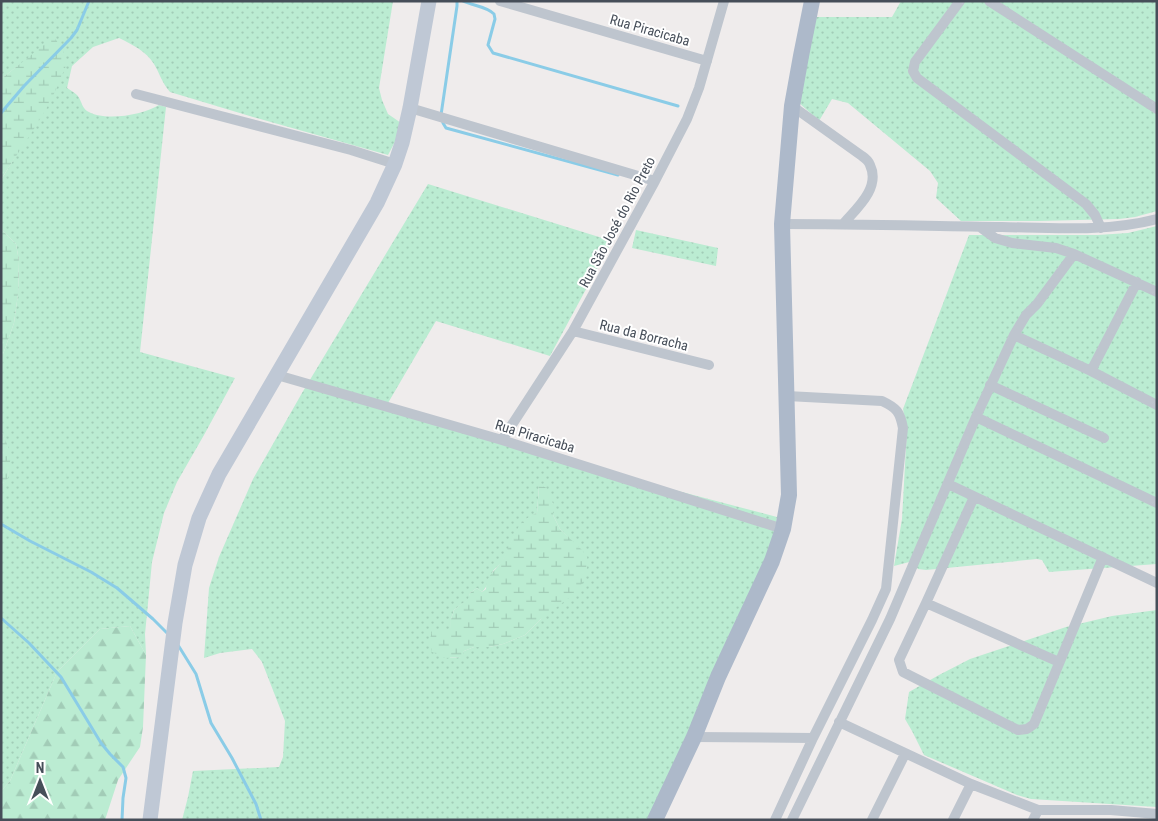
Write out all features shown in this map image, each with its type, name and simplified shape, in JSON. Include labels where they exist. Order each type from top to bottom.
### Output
[{"type":"main road","points":[[150,820],[175,623],[185,566],[199,518],[220,474],[377,203],[395,164],[410,108],[429,1]]},
{"type":"main road","points":[[655,820],[772,561],[783,529],[789,495],[782,224],[792,106],[812,1]]},
{"type":"street","name":"Rua Piracicaba","points":[[500,1],[707,61]]},
{"type":"street","name":"Rua São José do Rio Preto","points":[[502,440],[572,331],[687,119],[707,61],[724,1]]},
{"type":"street","points":[[960,1],[915,62],[913,71],[917,78],[1086,204],[1102,228]]},
{"type":"street","points":[[989,1],[1157,109]]},
{"type":"street","points":[[136,94],[351,150],[395,164]]},
{"type":"street","points":[[792,106],[862,156],[870,165],[872,174],[870,192],[843,224]]},
{"type":"street","points":[[410,108],[655,181]]},
{"type":"street","points":[[782,224],[1102,228],[1157,219]]},
{"type":"street","points":[[980,227],[995,238],[1012,243],[1056,248],[1074,254],[1157,292]]},
{"type":"street","points":[[792,820],[890,619],[976,417],[1014,335],[1026,315],[1037,304],[1074,254]]},
{"type":"street","points":[[1091,371],[1137,282]]},
{"type":"street","name":"Rua da Borracha","points":[[572,331],[710,365]]},
{"type":"street","points":[[1014,335],[1156,403]]},
{"type":"street","name":"Rua Piracicaba","points":[[277,375],[502,440],[783,529]]},
{"type":"street","points":[[990,385],[1104,438]]},
{"type":"street","points":[[787,396],[882,401],[894,407],[901,416],[904,428],[886,589],[890,619]]},
{"type":"street","points":[[976,417],[1157,502]]},
{"type":"street","points":[[948,484],[1157,583]]},
{"type":"street","points":[[974,497],[900,660],[904,672],[1018,730],[1027,729],[1034,724],[1103,557]]},
{"type":"street","points":[[774,820],[886,589]]},
{"type":"street","points":[[926,603],[1059,662]]},
{"type":"street","points":[[839,722],[1038,815],[1157,814]]},
{"type":"street","points":[[694,737],[813,738]]},
{"type":"street","points":[[872,820],[905,754]]},
{"type":"street","points":[[953,820],[971,784]]},
{"type":"street","points":[[1033,820],[1038,815]]},
{"type":"green space","points":[[1,1],[393,1],[379,88],[388,114],[404,125],[388,155],[170,92],[147,55],[119,38],[93,47],[72,66],[67,88],[77,95],[87,111],[113,117],[143,112],[159,105],[166,107],[140,352],[235,378],[177,482],[164,513],[152,562],[145,634],[146,655],[130,626],[100,629],[57,672],[10,781],[1,791],[1,488],[8,477],[10,454],[1,430],[1,360],[14,323],[18,294],[19,261],[16,244],[1,229],[1,180],[66,63],[19,65],[1,79]]},
{"type":"green space","points":[[901,1],[1157,1],[1157,211],[1119,219],[961,221],[936,198],[938,183],[930,171],[848,103],[832,99],[819,121],[796,100],[814,17],[892,17]]},
{"type":"green space","points":[[54,37],[65,55],[65,68],[50,103],[1,180],[1,79]]},
{"type":"green space","points":[[428,184],[612,241],[550,356],[436,321],[388,403],[644,482],[777,517],[770,569],[656,820],[182,820],[193,771],[279,767],[283,757],[285,721],[262,662],[252,649],[220,653],[204,658],[209,588],[219,557],[253,479],[302,393]],"holes":[[[539,486],[553,504],[553,515],[560,529],[569,538],[541,619],[525,635],[503,644],[489,647],[474,647],[464,651],[461,657],[450,658],[451,619],[454,610],[469,599],[470,593],[477,588],[482,592],[484,590],[493,571],[505,556],[518,528],[529,517],[537,513]]]},
{"type":"green space","points":[[1157,226],[1157,564],[1049,572],[1042,560],[1037,559],[926,570],[918,569],[913,561],[894,566],[902,519],[907,429],[903,409],[969,235],[1098,235],[1128,233]]},
{"type":"green space","points":[[1,229],[16,244],[19,261],[18,294],[14,323],[1,360]]},
{"type":"green space","points":[[636,230],[718,248],[716,266],[632,248]]},
{"type":"green space","points":[[1,430],[11,454],[8,478],[1,488]]},
{"type":"green space","points":[[539,486],[545,487],[549,491],[553,504],[553,515],[560,529],[587,557],[585,577],[578,591],[541,619],[525,635],[503,644],[489,647],[474,647],[464,651],[462,657],[445,658],[432,652],[430,640],[432,630],[450,629],[454,610],[468,599],[470,593],[477,588],[482,592],[486,589],[489,577],[504,558],[518,528],[526,519],[537,513]]},
{"type":"green space","points":[[1157,610],[1157,807],[1031,799],[1017,795],[924,755],[905,719],[909,692],[970,659],[1066,627],[1112,616]]},
{"type":"green space","points":[[130,626],[146,655],[143,727],[140,747],[118,780],[105,820],[1,820],[1,791],[10,781],[57,672],[100,629]]},
{"type":"waterway","points":[[1,113],[24,86],[71,38],[77,30],[89,1]]},
{"type":"waterway","points":[[457,1],[441,115],[446,128],[618,175]]},
{"type":"waterway","points":[[463,1],[487,9],[494,14],[495,19],[488,45],[493,53],[678,106]]},
{"type":"waterway","points":[[1,524],[117,588],[169,635]]},
{"type":"waterway","points":[[1,618],[29,643],[61,677],[101,743],[123,767],[126,778],[122,820]]},
{"type":"waterway","points":[[178,645],[196,674],[211,723],[256,804],[261,820]]}]
